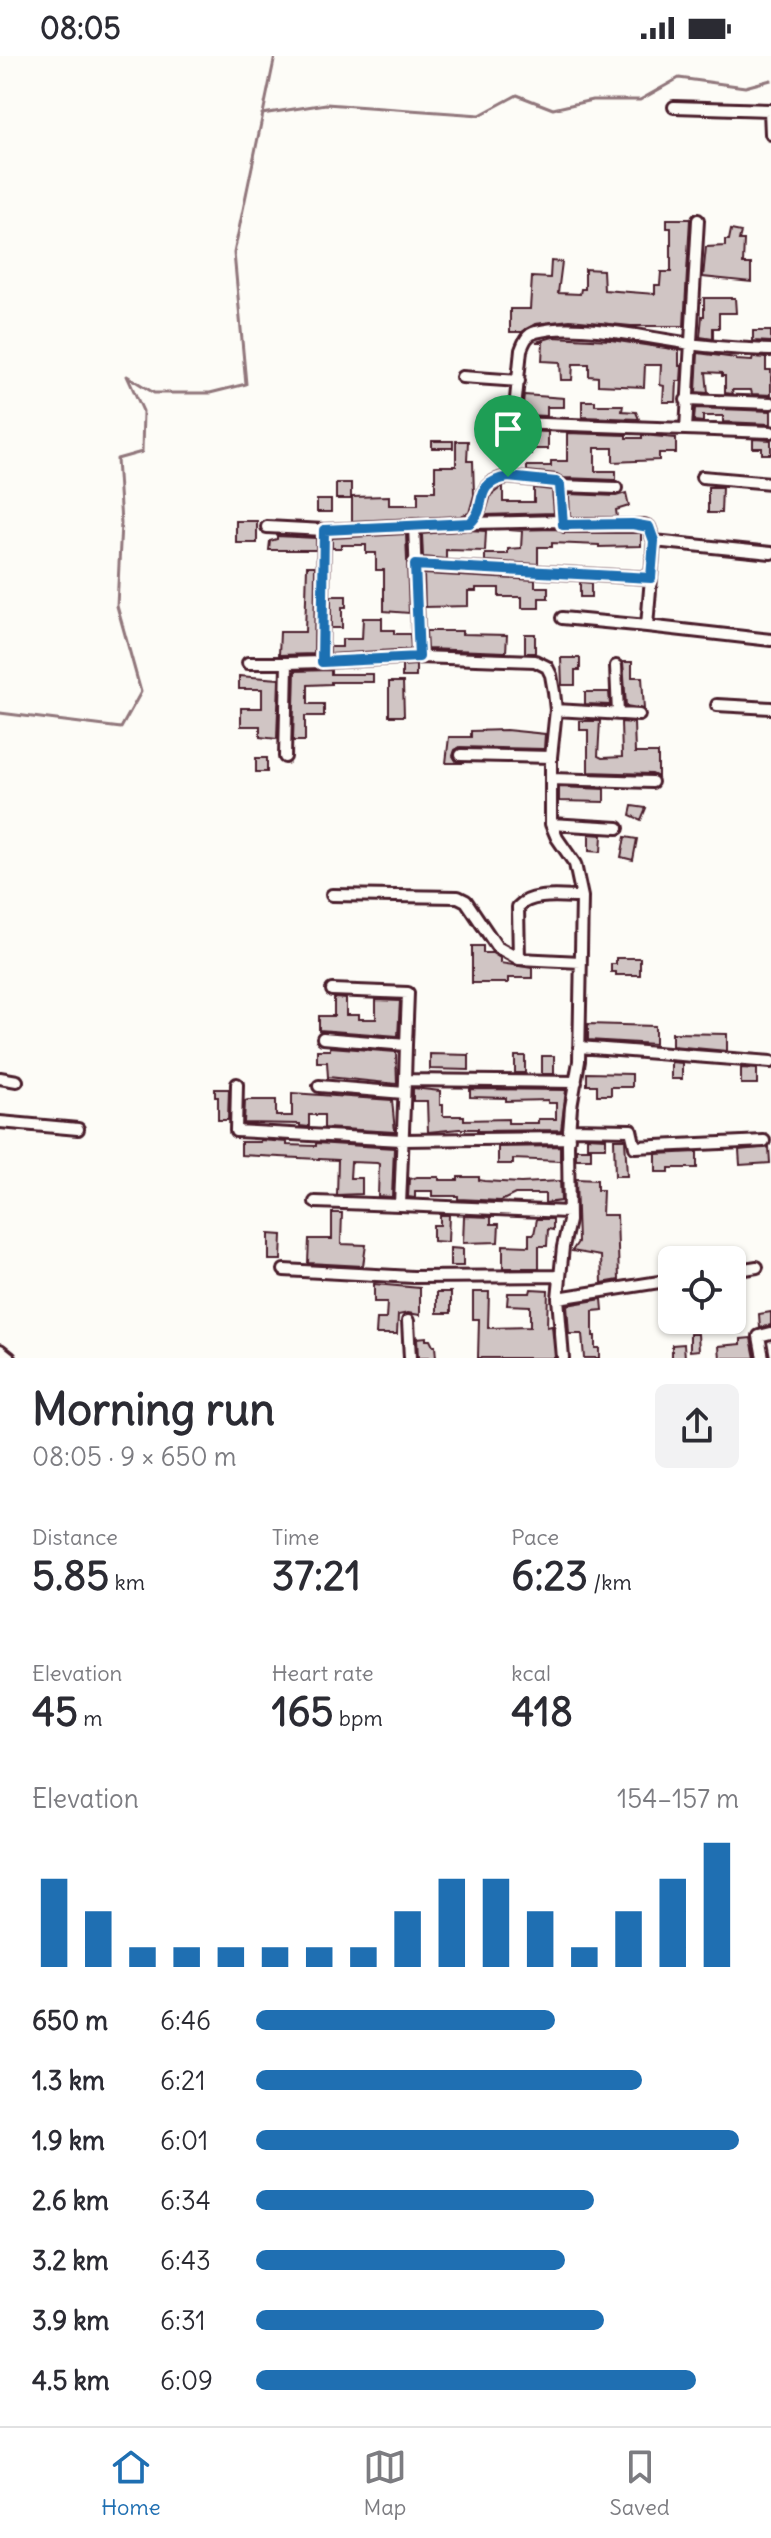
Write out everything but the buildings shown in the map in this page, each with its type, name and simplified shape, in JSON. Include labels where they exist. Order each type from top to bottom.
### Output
[{"type":"street","points":[[674,107],[770,110],[771,134]]},
{"type":"street","points":[[686,429],[698,220]]},
{"type":"street","points":[[508,477],[521,350],[527,336],[535,332],[560,329],[592,331],[693,345],[771,350]]},
{"type":"street","points":[[462,377],[519,381]]},
{"type":"street","points":[[686,400],[771,403]]},
{"type":"street","points":[[514,423],[771,432]]},
{"type":"street","points":[[470,523],[475,519],[483,491],[494,480],[508,477],[556,482],[560,486],[616,488]]},
{"type":"street","points":[[702,477],[771,483]]},
{"type":"street","points":[[560,486],[563,525],[649,527],[654,541],[647,626]]},
{"type":"street","points":[[267,527],[324,530],[563,521]]},
{"type":"street","points":[[414,525],[419,657]]},
{"type":"street","points":[[322,662],[324,530]]},
{"type":"street","points":[[654,541],[771,553]]},
{"type":"street","points":[[415,565],[651,578]]},
{"type":"street","points":[[562,618],[771,640]]},
{"type":"street","points":[[248,663],[419,657],[541,662],[551,675],[556,710],[551,757],[551,824],[575,864],[582,897],[579,1047],[569,1134],[568,1212],[558,1298],[563,1358]]},
{"type":"street","points":[[285,757],[287,663]]},
{"type":"street","points":[[616,666],[618,714]]},
{"type":"street","points":[[717,705],[771,708]]},
{"type":"street","points":[[556,710],[639,715]]},
{"type":"street","points":[[461,755],[551,757]]},
{"type":"street","points":[[551,779],[652,782]]},
{"type":"street","points":[[551,824],[618,828]]},
{"type":"street","points":[[332,895],[458,897],[466,901],[497,947],[519,959],[581,962]]},
{"type":"street","points":[[519,959],[518,907],[524,900],[582,897]]},
{"type":"street","points":[[332,990],[408,993],[400,1205]]},
{"type":"street","points":[[323,1038],[406,1045]]},
{"type":"street","points":[[579,1047],[771,1062]]},
{"type":"street","points":[[0,1078],[17,1081]]},
{"type":"street","points":[[405,1080],[576,1082]]},
{"type":"street","points":[[237,1084],[236,1131],[402,1140],[631,1130],[635,1147],[764,1141]]},
{"type":"street","points":[[319,1086],[404,1093]]},
{"type":"street","points":[[0,1122],[78,1129]]},
{"type":"street","points":[[315,1202],[568,1212]]},
{"type":"street","points":[[746,1269],[757,1267]]},
{"type":"street","points":[[284,1270],[413,1277],[560,1276]]},
{"type":"street","points":[[558,1298],[658,1282]]},
{"type":"street","points":[[408,1321],[410,1358]]},
{"type":"street","points":[[763,1358],[759,1336],[771,1333]]},
{"type":"street","points":[[0,1350],[10,1358]]},
{"type":"waterway","points":[[0,713],[121,728],[141,692],[117,606],[121,523],[117,459],[142,452],[143,411],[127,376],[154,393],[210,393],[246,384],[234,253],[275,56]]},
{"type":"waterway","points":[[262,114],[326,104],[480,115],[517,95],[553,109],[592,100],[640,100],[679,78],[745,87],[771,80]]},
{"type":"route","points":[[508,477],[560,485],[563,525],[632,524],[649,527],[654,541],[651,578],[415,565],[419,657],[322,662],[324,530],[470,523],[475,519],[483,491],[494,480],[508,477]]}]
